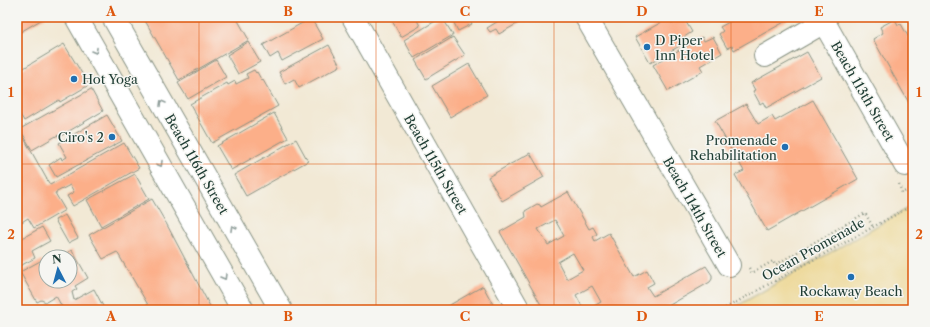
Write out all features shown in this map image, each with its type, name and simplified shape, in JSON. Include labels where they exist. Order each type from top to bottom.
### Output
[{"type":"street","points":[[76,17],[243,310]]},
{"type":"street","name":"Beach 116th Street","points":[[113,17],[281,310]]},
{"type":"street","name":"Beach 115th Street","points":[[353,17],[520,310]]},
{"type":"street","name":"Beach 114th Street","points":[[586,17],[729,266]]},
{"type":"street","points":[[765,56],[822,20]]},
{"type":"street","name":"Beach 113th Street","points":[[822,20],[905,165]]},
{"type":"path","name":"Ocean Promenade","points":[[722,310],[913,205]]},
{"type":"path","name":"Beach 114th Street","points":[[729,266],[747,264],[752,273],[774,261],[775,265],[865,213],[873,227]]},
{"type":"sand","name":"Rockaway Beach","points":[[913,205],[913,310],[730,310]]},
{"type":"building","points":[[17,17],[46,17],[17,34]]},
{"type":"building","points":[[143,17],[236,17],[249,40],[179,80]]},
{"type":"building","points":[[390,17],[423,17],[417,20],[420,26],[401,37]]},
{"type":"building","points":[[442,17],[453,35],[414,58],[404,40]]},
{"type":"building","points":[[451,17],[468,17],[472,24],[458,31]]},
{"type":"building","points":[[505,17],[529,17],[499,34],[496,29],[490,32],[487,28]]},
{"type":"building","points":[[682,17],[692,32],[681,39],[683,44],[650,63],[635,37],[669,18],[672,23]]},
{"type":"building","points":[[738,17],[786,17],[788,20],[734,50],[732,46],[727,48],[719,34],[723,31],[720,27]]},
{"type":"building","points":[[311,18],[323,39],[282,61],[278,53],[270,58],[263,45]]},
{"type":"building","points":[[895,19],[898,25],[901,24],[913,45],[913,110],[873,39],[883,33],[880,27]]},
{"type":"building","points":[[453,37],[465,55],[426,79],[415,60]]},
{"type":"building","points":[[702,37],[704,41],[713,37],[722,53],[700,66],[703,71],[668,91],[653,65]]},
{"type":"building","points":[[248,42],[260,62],[238,74],[227,55]]},
{"type":"building","points":[[64,44],[89,85],[60,102],[59,100],[24,121],[17,109],[17,72]]},
{"type":"building","points":[[329,45],[340,66],[299,88],[294,79],[285,84],[279,72]]},
{"type":"building","points":[[807,52],[821,77],[766,108],[763,102],[760,104],[753,91],[755,90],[751,83]]},
{"type":"building","points":[[216,60],[226,77],[188,99],[178,83]]},
{"type":"building","points":[[469,64],[487,95],[450,117],[432,86]]},
{"type":"building","points":[[254,70],[256,73],[257,72],[262,81],[263,80],[278,106],[212,143],[190,104],[227,83],[228,85],[235,81],[236,84],[248,78],[246,74]]},
{"type":"building","points":[[91,89],[103,111],[59,137],[58,135],[32,150],[20,129]]},
{"type":"building","name":"Promenade Rehabilitation","points":[[813,100],[858,179],[767,231],[735,175],[744,171],[715,121],[746,104],[758,124],[772,116],[775,121]]},
{"type":"building","points":[[274,113],[288,138],[231,170],[217,146]]},
{"type":"building","points":[[107,115],[122,141],[56,177],[49,165],[61,157],[62,160],[67,157],[59,143]]},
{"type":"building","points":[[20,131],[50,185],[124,143],[139,168],[73,206],[67,196],[74,192],[70,185],[55,193],[65,210],[34,228],[28,218],[17,225],[17,133]]},
{"type":"building","points":[[296,139],[308,161],[246,196],[234,175]]},
{"type":"building","points":[[530,153],[544,177],[502,201],[488,177]]},
{"type":"building","points":[[135,174],[149,199],[101,226],[87,200]]},
{"type":"building","points":[[568,192],[589,229],[593,227],[597,234],[593,237],[595,241],[609,233],[634,277],[647,270],[654,283],[647,287],[653,296],[706,266],[712,275],[712,279],[710,282],[661,310],[587,310],[601,302],[592,286],[576,295],[584,310],[544,310],[500,232],[526,217],[525,211],[537,204],[541,207]],"holes":[[[555,220],[564,236],[548,245],[538,229]],[[573,253],[583,270],[567,279],[558,262]]]},
{"type":"building","points":[[152,199],[212,310],[151,310],[117,252],[103,259],[89,235]]},
{"type":"building","points":[[65,215],[78,238],[68,243],[55,220]]},
{"type":"building","points":[[42,227],[50,241],[32,251],[35,258],[18,267],[17,241]]},
{"type":"building","points":[[78,260],[88,278],[78,284]]},
{"type":"building","points":[[38,262],[38,289],[77,289],[72,292],[74,300],[94,289],[105,310],[57,310],[62,307],[56,296],[46,302],[41,300],[37,302],[20,272]]},
{"type":"building","points":[[483,286],[496,310],[441,310]]},
{"type":"place","name":"D Piper Inn Hotel","points":[[647,47]]},
{"type":"place","name":"Hot Yoga","points":[[74,79]]},
{"type":"place","name":"Ciro's 2","points":[[112,137]]},
{"type":"place","name":"Promenade Rehabilitation","points":[[785,147]]},
{"type":"place","name":"Rockaway Beach","points":[[851,277]]}]
